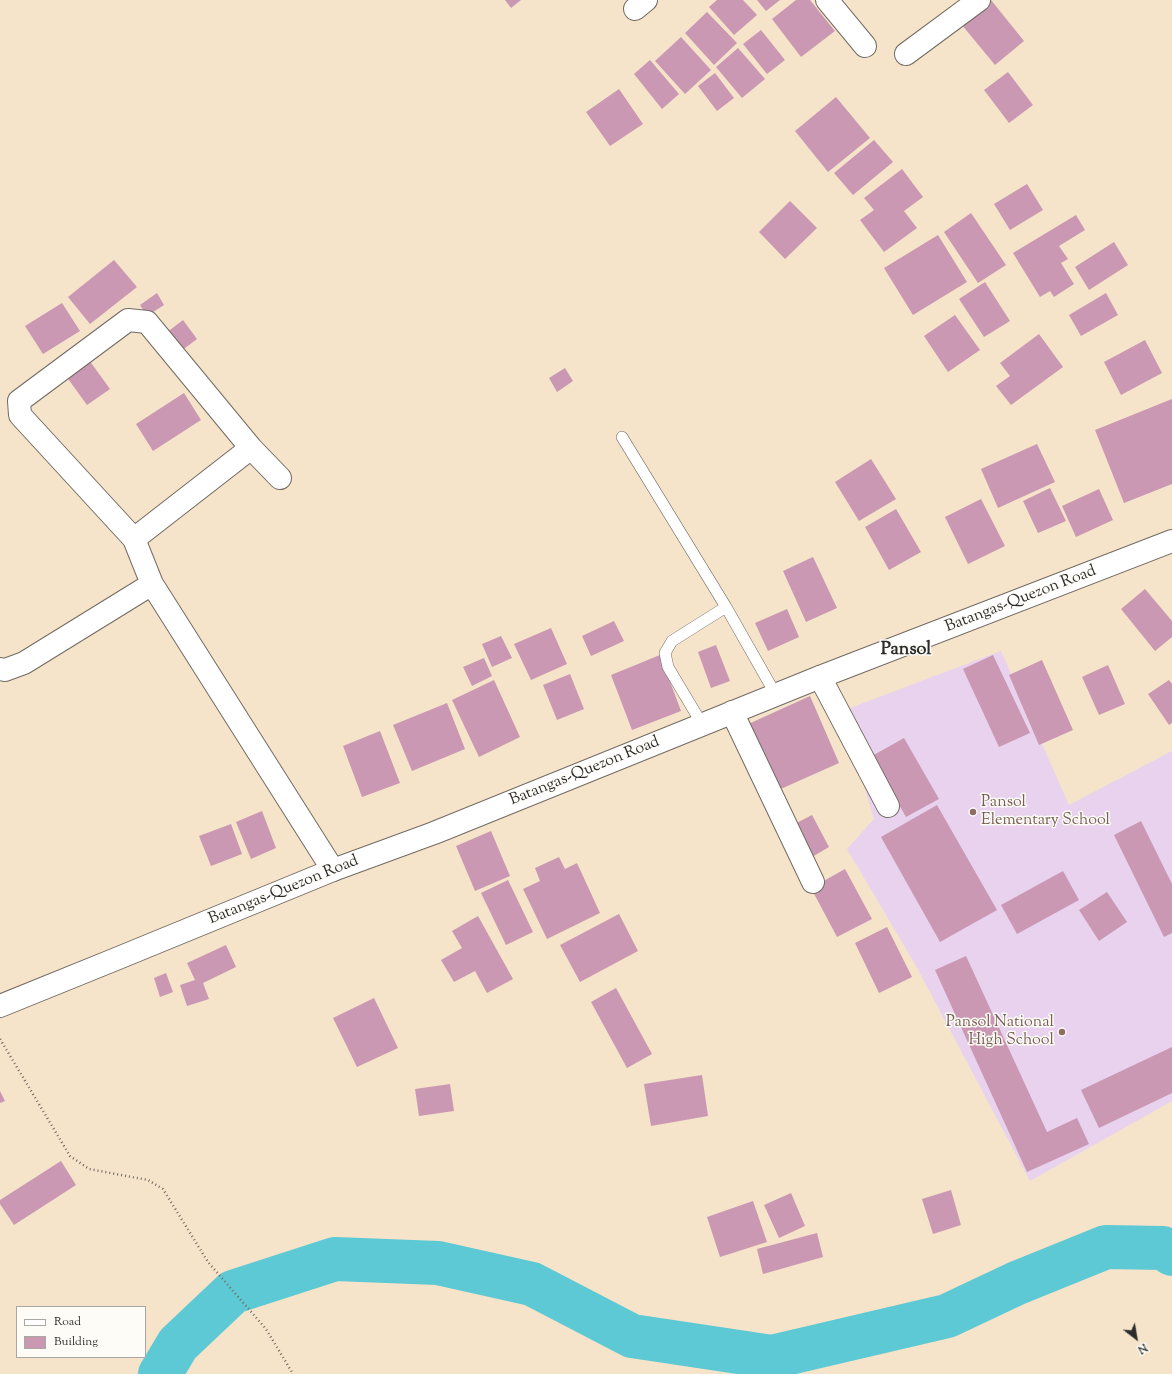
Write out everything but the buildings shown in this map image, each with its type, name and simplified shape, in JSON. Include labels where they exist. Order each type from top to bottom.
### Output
[{"type":"street","points":[[826,0],[865,46]]},
{"type":"street","points":[[906,54],[978,0]]},
{"type":"street","points":[[280,478],[251,448],[147,322],[128,320],[19,401],[20,414],[134,539],[152,584],[333,870]]},
{"type":"street","points":[[134,539],[251,448]]},
{"type":"street","name":"Batangas-Quezon Road","points":[[0,1006],[333,870],[434,833],[776,694],[1172,542]]},
{"type":"street","points":[[0,669],[6,670],[24,663],[152,584]]},
{"type":"street","points":[[820,677],[888,806]]},
{"type":"street","points":[[732,712],[813,882]]},
{"type":"lane","points":[[622,437],[726,607],[776,694]]},
{"type":"lane","points":[[702,724],[668,667],[665,653],[672,641],[726,607]]},
{"type":"path","points":[[0,1039],[70,1156],[89,1169],[148,1180],[163,1189],[208,1262],[266,1329],[293,1374]]},
{"type":"shaded area","points":[[1001,651],[1069,805],[1172,751],[1172,1101],[1030,1181],[915,964],[847,849],[874,819],[842,711]]},
{"type":"waterway","points":[[160,1374],[178,1344],[233,1292],[335,1259],[438,1263],[532,1284],[632,1336],[772,1357],[947,1316],[1017,1283],[1106,1247],[1163,1248],[1172,1254]]},
{"type":"place","name":"Pansol Elementary School","points":[[973,812]]},
{"type":"place","name":"Pansol National High School","points":[[1062,1032]]},
{"type":"district","name":"Pansol","points":[[906,651]]}]
